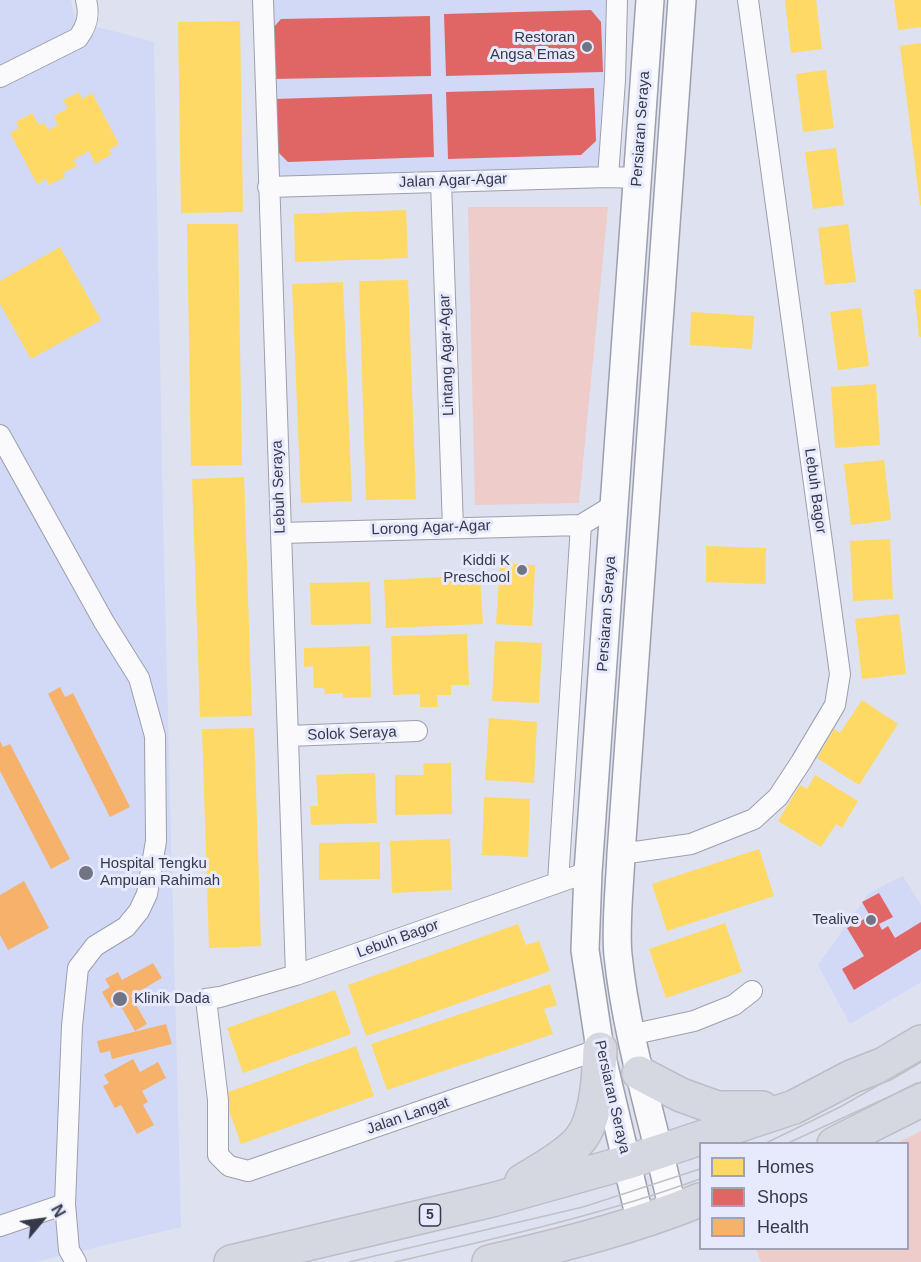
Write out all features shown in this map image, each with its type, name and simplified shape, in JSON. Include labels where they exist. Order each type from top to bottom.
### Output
[{"type":"highway","name":"5","points":[[231,1262],[492,1200],[628,1162],[794,1107],[851,1077],[884,1064],[921,1042]]},
{"type":"highway","points":[[492,1200],[579,1142],[589,1123],[599,1082],[600,1049]]},
{"type":"highway","points":[[639,1073],[681,1095],[717,1108],[794,1107]]},
{"type":"highway","points":[[836,1142],[921,1100]]},
{"type":"highway","points":[[489,1262],[556,1247],[641,1223],[687,1205]]},
{"type":"main road","name":"Persiaran Seraya","points":[[641,1223],[600,1049],[585,950],[588,872],[650,0]]},
{"type":"main road","name":"Persiaran Seraya","points":[[682,0],[621,854],[618,952],[630,1035],[639,1073],[660,1150],[687,1205]]},
{"type":"main road","points":[[602,698],[632,701]]},
{"type":"street","name":"Lebuh Seraya","points":[[263,0],[296,975]]},
{"type":"street","points":[[608,177],[615,80],[617,0]]},
{"type":"street","name":"Lebuh Bagor","points":[[621,854],[692,844],[754,819],[778,796],[835,705],[840,674],[748,0]]},
{"type":"street","points":[[0,77],[78,38],[86,27],[87,5]]},
{"type":"street","name":"Jalan Agar-Agar","points":[[268,187],[638,178]]},
{"type":"street","name":"Lintang Agar-Agar","points":[[441,182],[453,528]]},
{"type":"street","points":[[0,435],[104,622],[139,678],[155,736],[156,841],[147,894],[139,911],[126,927],[95,946],[78,968],[72,1026],[65,1204],[69,1250],[76,1262]]},
{"type":"street","points":[[612,545],[581,525],[614,505]]},
{"type":"street","name":"Lorong Agar-Agar","points":[[281,533],[581,525]]},
{"type":"street","name":"Persiaran Seraya","points":[[558,882],[581,525]]},
{"type":"street","name":"Solok Seraya","points":[[288,736],[417,731]]},
{"type":"street","name":"Lebuh Bagor","points":[[218,1155],[218,1100],[206,999],[296,975],[588,872]]},
{"type":"street","points":[[630,1035],[694,1021],[734,1005],[752,991]]},
{"type":"street","name":"Jalan Langat","points":[[218,1155],[229,1166],[248,1171],[600,1049]]},
{"type":"street","points":[[0,1226],[65,1204]]},
{"type":"shaded area","name":"Hospital Tengku Ampuan Rahimah","points":[[0,0],[71,0],[75,21],[154,42],[163,519],[181,1227],[35,1262],[0,1262]]},
{"type":"shaded area","points":[[270,0],[610,0],[601,169],[274,179]]},
{"type":"shaded area","points":[[468,207],[608,207],[579,503],[475,505]]},
{"type":"shaded area","points":[[903,876],[921,905],[921,982],[850,1024],[818,965],[869,893]]},
{"type":"shaded area","points":[[921,1131],[921,1262],[761,1262],[756,1250],[909,1250],[909,1142],[899,1142]]},
{"type":"building: Homes","points":[[785,0],[816,0],[822,49],[791,53]]},
{"type":"building: Homes","points":[[894,0],[921,0],[921,27],[898,30]]},
{"type":"building: Homes","points":[[240,21],[243,212],[181,213],[178,22]]},
{"type":"building: Homes","points":[[921,43],[921,205],[920,205],[900,46]]},
{"type":"building: Homes","points":[[826,70],[834,128],[803,132],[796,74]]},
{"type":"building: Homes","points":[[79,92],[82,99],[92,93],[119,144],[109,150],[112,154],[95,164],[89,151],[73,160],[77,166],[63,173],[65,177],[49,185],[46,179],[37,184],[10,133],[19,128],[16,122],[32,113],[39,125],[44,123],[48,130],[58,125],[54,116],[68,108],[63,100]]},
{"type":"building: Homes","points":[[836,148],[844,205],[813,209],[805,152]]},
{"type":"building: Homes","points":[[406,210],[408,258],[295,262],[294,214]]},
{"type":"building: Homes","points":[[187,224],[238,224],[242,465],[191,466]]},
{"type":"building: Homes","points":[[848,224],[856,282],[825,285],[818,228]]},
{"type":"building: Homes","points":[[60,247],[101,320],[31,359],[0,304],[0,281]]},
{"type":"building: Homes","points":[[408,280],[416,499],[366,500],[359,281]]},
{"type":"building: Homes","points":[[343,282],[352,501],[301,503],[292,284]]},
{"type":"building: Homes","points":[[914,289],[921,289],[921,337],[919,337]]},
{"type":"building: Homes","points":[[861,308],[869,366],[838,370],[830,312]]},
{"type":"building: Homes","points":[[691,312],[754,316],[752,349],[690,345]]},
{"type":"building: Homes","points":[[876,384],[880,445],[835,448],[831,387]]},
{"type":"building: Homes","points":[[884,460],[891,520],[851,525],[844,464]]},
{"type":"building: Homes","points":[[244,477],[252,716],[200,717],[192,479]]},
{"type":"building: Homes","points":[[890,539],[893,599],[853,601],[850,541]]},
{"type":"building: Homes","points":[[706,546],[766,548],[766,584],[706,582]]},
{"type":"building: Homes","points":[[500,563],[535,565],[532,626],[496,624]]},
{"type":"building: Homes","points":[[480,575],[483,624],[386,628],[384,580]]},
{"type":"building: Homes","points":[[370,582],[371,624],[311,625],[310,583]]},
{"type":"building: Homes","points":[[899,614],[906,674],[862,679],[855,619]]},
{"type":"building: Homes","points":[[467,634],[469,685],[451,685],[451,695],[437,695],[438,707],[420,707],[420,694],[393,695],[391,636]]},
{"type":"building: Homes","points":[[495,641],[542,643],[539,703],[492,701]]},
{"type":"building: Homes","points":[[370,646],[371,697],[343,698],[343,693],[325,694],[324,688],[314,688],[313,666],[304,667],[304,648]]},
{"type":"building: Homes","points":[[862,700],[898,724],[859,785],[817,758],[834,729],[840,733]]},
{"type":"building: Homes","points":[[489,718],[537,722],[534,783],[485,780]]},
{"type":"building: Homes","points":[[254,728],[261,946],[209,948],[202,729]]},
{"type":"building: Homes","points":[[423,763],[451,763],[452,814],[395,815],[395,775],[424,775]]},
{"type":"building: Homes","points":[[375,773],[377,823],[311,825],[310,806],[318,806],[316,775]]},
{"type":"building: Homes","points":[[815,775],[858,801],[842,828],[836,824],[821,847],[778,821],[800,785],[807,789]]},
{"type":"building: Homes","points":[[484,797],[530,799],[528,857],[482,855]]},
{"type":"building: Homes","points":[[450,839],[452,890],[392,893],[390,841]]},
{"type":"building: Homes","points":[[380,842],[380,879],[319,880],[319,843]]},
{"type":"building: Homes","points":[[759,849],[774,896],[667,931],[652,884]]},
{"type":"building: Homes","points":[[725,923],[742,972],[666,998],[649,949]]},
{"type":"building: Homes","points":[[518,924],[526,945],[539,941],[550,971],[366,1036],[348,985]]},
{"type":"building: Homes","points":[[550,984],[557,1005],[544,1009],[553,1034],[387,1090],[371,1044]]},
{"type":"building: Homes","points":[[335,990],[351,1034],[243,1073],[227,1028]]},
{"type":"building: Homes","points":[[356,1046],[374,1096],[241,1144],[223,1094]]},
{"type":"building: Shops","points":[[591,10],[601,22],[603,72],[446,76],[444,14]]},
{"type":"building: Shops","points":[[430,16],[431,76],[273,79],[272,29],[281,19]]},
{"type":"building: Shops","points":[[594,88],[596,141],[581,155],[448,159],[446,92]]},
{"type":"building: Shops","points":[[432,94],[434,157],[288,162],[276,150],[274,99]]},
{"type":"building: Shops","points":[[879,893],[893,917],[879,924],[882,930],[888,926],[895,938],[921,922],[921,949],[854,990],[842,969],[864,956],[847,928],[870,916],[862,902]]},
{"type":"building: Health","points":[[60,687],[65,697],[73,693],[130,807],[110,817],[48,694]]},
{"type":"building: Health","points":[[0,741],[3,747],[10,744],[70,859],[51,869],[0,771]]},
{"type":"building: Health","points":[[24,881],[49,928],[8,950],[0,935],[0,895]]},
{"type":"building: Health","name":"Klinik Dada","points":[[153,963],[162,978],[131,996],[147,1024],[135,1031],[119,1003],[111,1008],[102,992],[110,987],[105,979],[118,972],[122,980]]},
{"type":"building: Health","points":[[166,1024],[172,1044],[112,1059],[110,1051],[100,1053],[97,1041]]},
{"type":"building: Health","points":[[133,1059],[140,1072],[158,1062],[166,1078],[142,1091],[148,1102],[143,1105],[154,1125],[137,1134],[121,1105],[115,1108],[103,1086],[109,1083],[104,1075]]},
{"type":"tram line","points":[[768,1142],[840,1107],[921,1061]]},
{"type":"tram line","points":[[790,1142],[921,1082]]},
{"type":"tram line","points":[[349,1262],[583,1207],[699,1169]]},
{"type":"tram line","points":[[395,1262],[587,1215],[699,1179]]},
{"type":"place","name":"Restoran Angsa Emas","points":[[587,47]]},
{"type":"place","name":"Kiddi K Preschool","points":[[522,570]]},
{"type":"place","name":"Hospital Tengku Ampuan Rahimah","points":[[86,873]]},
{"type":"place","name":"Tealive","points":[[871,920]]},
{"type":"place","name":"Klinik Dada","points":[[120,999]]}]
